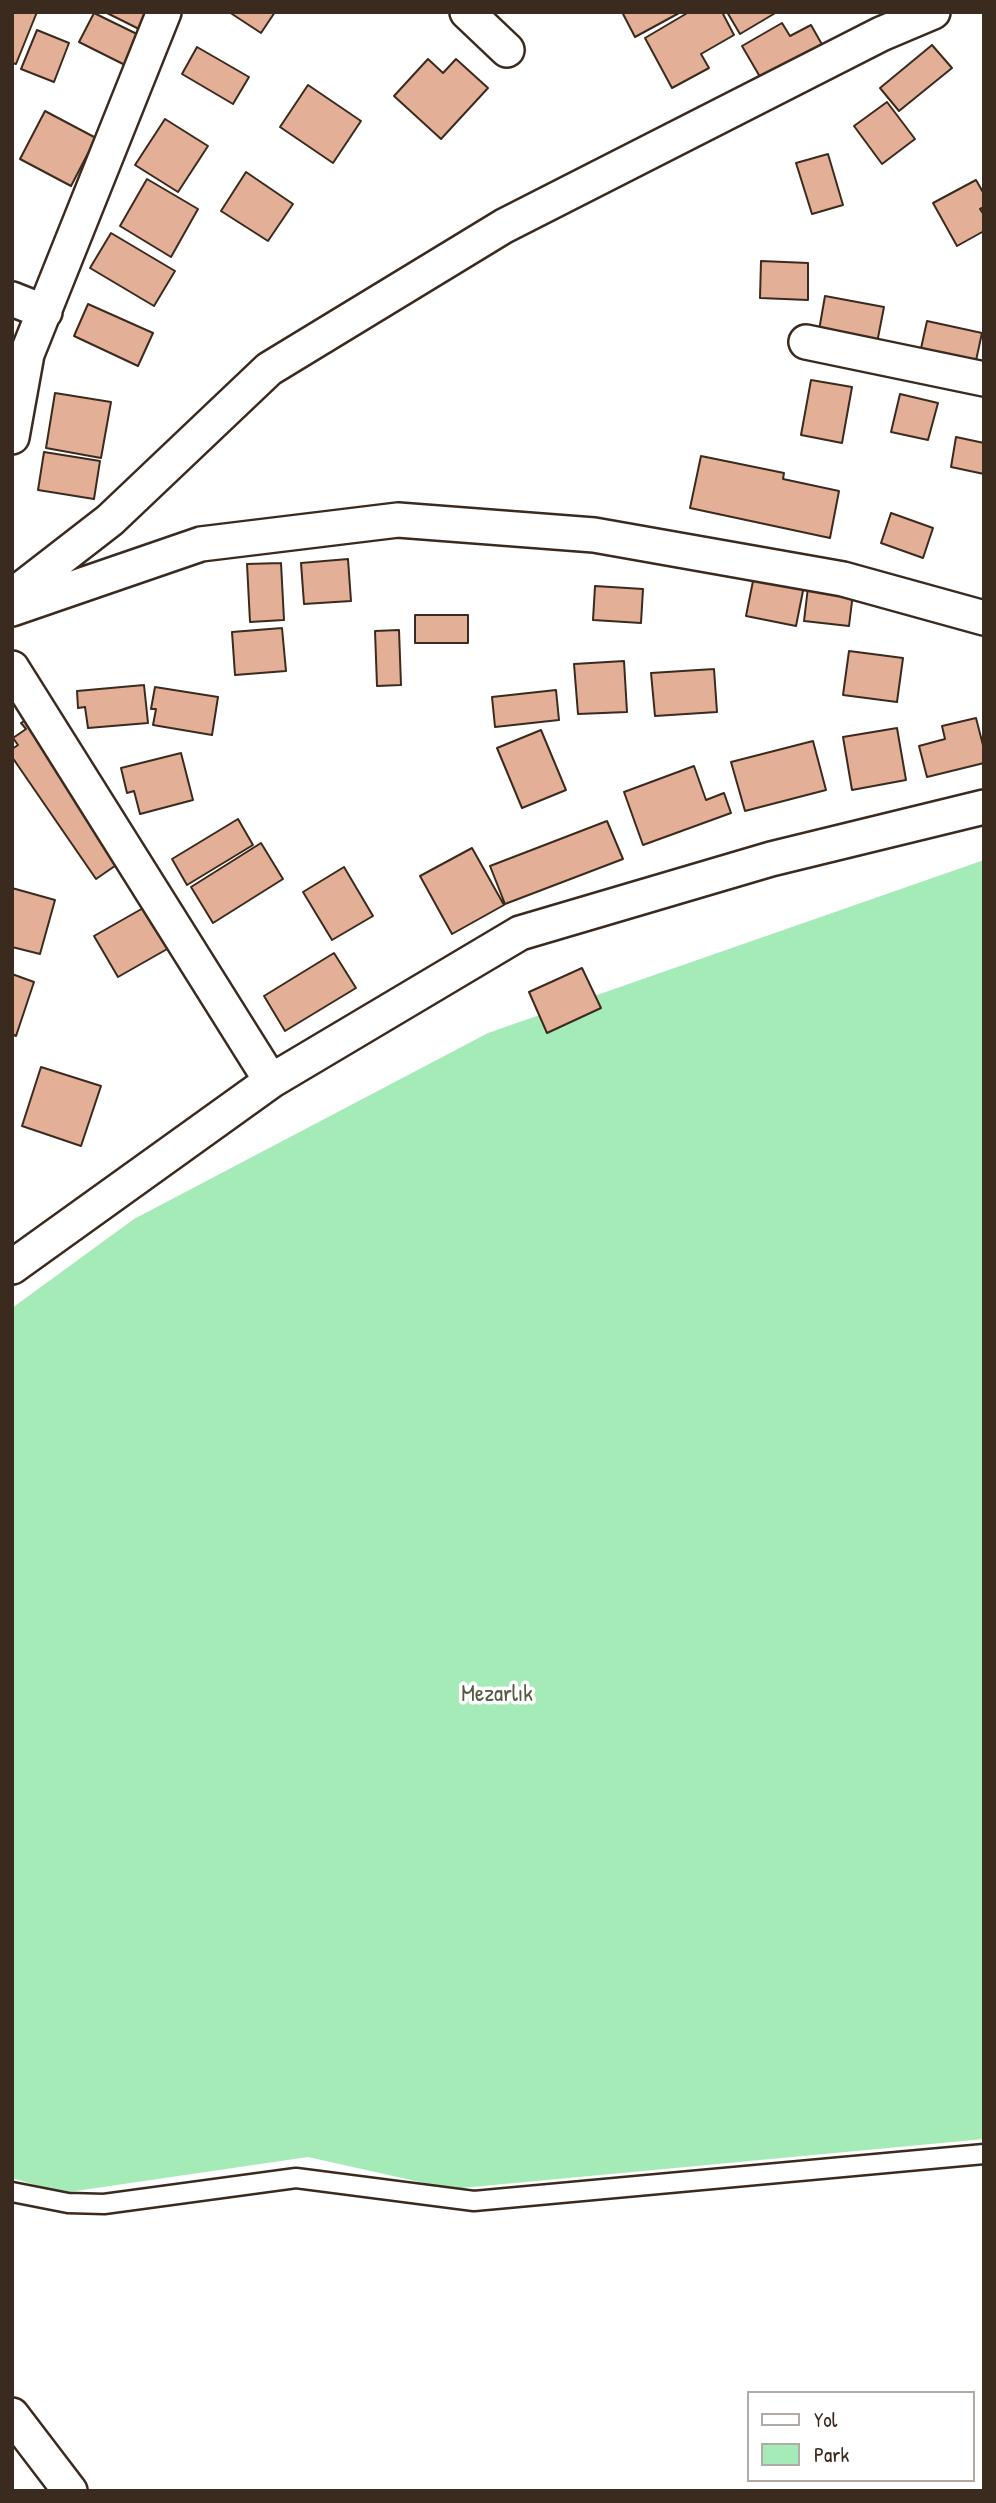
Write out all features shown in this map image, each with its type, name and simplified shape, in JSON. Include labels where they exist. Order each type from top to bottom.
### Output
[{"type":"street","points":[[12,437],[27,354],[164,12]]},
{"type":"street","points":[[467,12],[507,50]]},
{"type":"street","points":[[12,596],[110,520],[269,369],[504,226],[881,34],[933,12]]},
{"type":"street","points":[[12,299],[45,312]]},
{"type":"street","points":[[806,342],[984,379]]},
{"type":"street","points":[[12,609],[201,544],[398,520],[594,535],[843,579],[984,618]]},
{"type":"street","points":[[12,668],[271,1081]]},
{"type":"street","points":[[12,1267],[271,1081],[520,933],[771,859],[984,807]]},
{"type":"street","points":[[12,2415],[70,2491]]},
{"type":"lane","points":[[12,2192],[68,2203],[104,2204],[296,2178],[474,2201],[984,2154]]},
{"type":"green space","name":"Mezarlık","points":[[984,860],[984,2139],[451,2189],[308,2157],[62,2193],[12,2178],[12,1308],[134,1219],[488,1033]]},
{"type":"building","points":[[12,12],[37,12],[16,64],[12,63]]},
{"type":"building","points":[[105,12],[150,12],[141,30]]},
{"type":"building","points":[[229,12],[275,12],[261,33]]},
{"type":"building","points":[[622,12],[681,12],[635,37]]},
{"type":"building","points":[[689,12],[722,12],[734,35],[701,54],[709,68],[672,88],[645,38]]},
{"type":"building","points":[[727,12],[777,12],[740,34]]},
{"type":"building","points":[[94,13],[139,35],[125,65],[79,42]]},
{"type":"building","points":[[782,23],[790,36],[811,25],[824,48],[763,82],[742,46]]},
{"type":"building","points":[[37,30],[69,43],[54,82],[21,69]]},
{"type":"building","points":[[932,45],[952,68],[899,111],[880,88]]},
{"type":"building","points":[[197,47],[249,77],[233,104],[182,74]]},
{"type":"building","points":[[428,59],[443,73],[456,59],[488,88],[441,139],[394,96]]},
{"type":"building","points":[[308,85],[361,121],[333,163],[280,127]]},
{"type":"building","points":[[887,102],[915,139],[882,164],[854,126]]},
{"type":"building","points":[[45,111],[96,138],[71,186],[20,159]]},
{"type":"building","points":[[165,119],[208,146],[178,192],[135,165]]},
{"type":"building","points":[[828,154],[843,205],[812,214],[796,163]]},
{"type":"building","points":[[246,172],[293,204],[268,241],[221,211]]},
{"type":"building","points":[[147,179],[198,209],[171,257],[120,226]]},
{"type":"building","points":[[976,180],[984,194],[984,207],[980,209],[984,215],[984,231],[957,246],[933,203]]},
{"type":"building","points":[[111,233],[175,271],[154,306],[90,268]]},
{"type":"building","points":[[761,261],[808,263],[808,300],[760,298]]},
{"type":"building","points":[[825,296],[884,307],[876,348],[818,336]]},
{"type":"building","points":[[88,304],[153,333],[138,366],[74,336]]},
{"type":"building","points":[[927,321],[982,333],[975,365],[920,353]]},
{"type":"building","points":[[811,380],[852,387],[842,443],[801,435]]},
{"type":"building","points":[[55,393],[111,402],[101,458],[46,448]]},
{"type":"building","points":[[900,394],[938,403],[928,440],[891,432]]},
{"type":"building","points":[[956,437],[984,443],[984,474],[951,467]]},
{"type":"building","points":[[44,452],[100,461],[94,499],[38,490]]},
{"type":"building","points":[[701,456],[784,473],[783,479],[839,491],[830,538],[690,508]]},
{"type":"building","points":[[891,513],[933,528],[923,558],[881,543]]},
{"type":"building","points":[[348,559],[351,601],[304,604],[301,563]]},
{"type":"building","points":[[281,563],[284,620],[250,622],[247,564]]},
{"type":"building","points":[[754,576],[804,586],[796,626],[746,616]]},
{"type":"building","points":[[809,579],[854,585],[849,626],[804,621]]},
{"type":"building","points":[[595,586],[643,589],[641,623],[593,620]]},
{"type":"building","points":[[415,615],[468,615],[468,643],[415,643]]},
{"type":"building","points":[[282,628],[286,671],[235,675],[232,632]]},
{"type":"building","points":[[399,630],[401,685],[377,686],[375,631]]},
{"type":"building","points":[[849,651],[903,658],[897,702],[843,695]]},
{"type":"building","points":[[624,661],[627,712],[578,714],[574,664]]},
{"type":"building","points":[[714,669],[717,712],[655,716],[651,673]]},
{"type":"building","points":[[144,685],[148,723],[88,728],[85,707],[78,708],[77,691]]},
{"type":"building","points":[[155,687],[218,697],[212,735],[153,725],[156,709],[151,709]]},
{"type":"building","points":[[556,690],[559,720],[495,727],[492,697]]},
{"type":"building","points":[[29,718],[125,859],[96,879],[12,757],[12,749],[18,745],[13,738],[26,729],[21,723]]},
{"type":"building","points":[[976,718],[984,749],[984,763],[927,777],[919,746],[945,739],[942,726]]},
{"type":"building","points":[[897,728],[906,780],[852,790],[843,737]]},
{"type":"building","points":[[541,730],[566,790],[522,808],[497,748]]},
{"type":"building","points":[[813,741],[826,790],[745,811],[731,762]]},
{"type":"building","points":[[181,753],[193,800],[140,814],[134,791],[127,793],[121,768]]},
{"type":"building","points":[[694,766],[706,800],[724,793],[731,813],[643,845],[624,792]]},
{"type":"building","points":[[238,819],[253,845],[187,885],[172,859]]},
{"type":"building","points":[[607,821],[623,859],[505,904],[490,866]]},
{"type":"building","points":[[261,843],[283,879],[213,923],[191,887]]},
{"type":"building","points":[[472,848],[504,905],[452,934],[420,876]]},
{"type":"building","points":[[344,867],[373,916],[332,940],[303,892]]},
{"type":"building","points":[[12,888],[55,900],[40,954],[12,947]]},
{"type":"building","points":[[152,903],[176,944],[118,977],[94,936]]},
{"type":"building","points":[[334,953],[356,988],[285,1031],[264,996]]},
{"type":"building","points":[[582,968],[601,1008],[547,1033],[529,992]]},
{"type":"building","points":[[12,974],[34,982],[16,1036],[12,1034]]},
{"type":"building","points":[[41,1067],[101,1086],[81,1146],[22,1126]]}]
